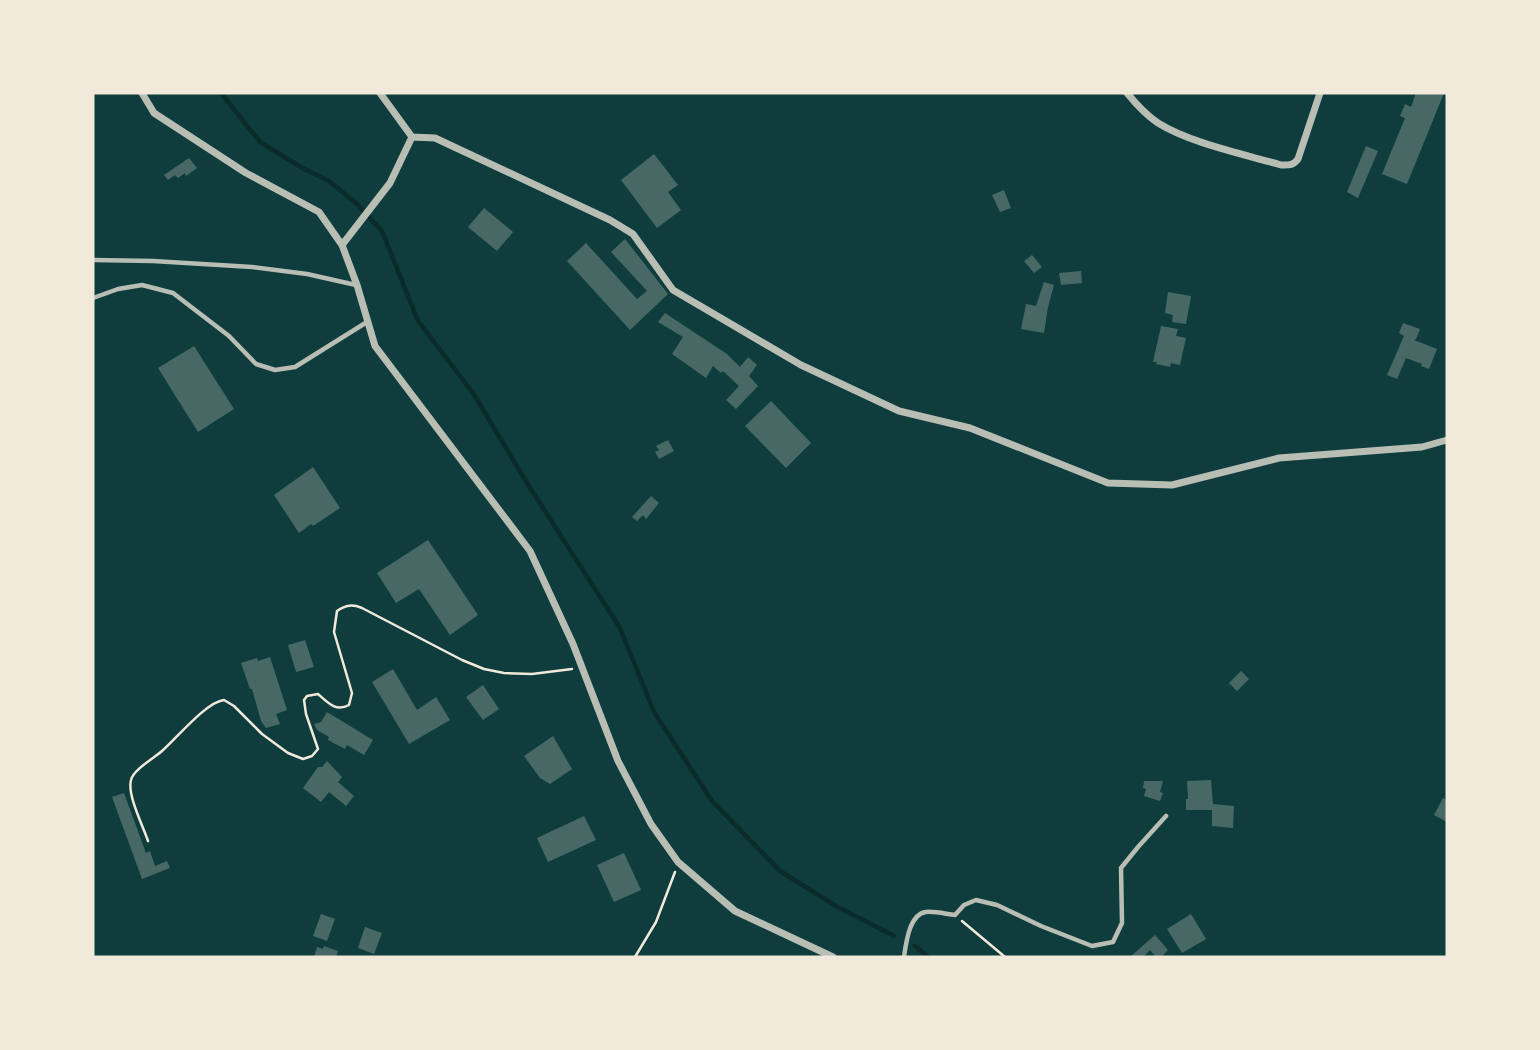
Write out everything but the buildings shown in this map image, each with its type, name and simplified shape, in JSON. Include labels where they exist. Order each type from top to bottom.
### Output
[{"type":"street","points":[[142,93],[154,113],[246,173],[319,212],[342,245],[375,345],[530,551],[573,644],[618,761],[651,824],[678,862],[736,911],[833,957]]},
{"type":"street","points":[[380,93],[412,137]]},
{"type":"street","points":[[1127,93],[1148,115],[1168,129],[1280,165],[1288,165],[1298,159],[1320,93]]},
{"type":"street","points":[[342,245],[390,183],[412,137]]},
{"type":"street","points":[[412,137],[435,138],[610,220],[634,234],[673,290],[801,365],[899,411],[970,428],[1108,483],[1172,485],[1279,458],[1422,447],[1447,440]]},
{"type":"lane","points":[[95,260],[252,267],[307,274],[357,285]]},
{"type":"lane","points":[[93,298],[118,289],[142,285],[173,293],[229,336],[256,364],[275,370],[295,367],[368,322]]},
{"type":"lane","points":[[904,957],[912,923],[918,915],[926,912],[956,915],[964,905],[976,900],[997,905],[1092,946],[1112,942],[1122,923],[1121,868],[1167,816]]},
{"type":"path","points":[[148,841],[130,790],[132,775],[160,753],[212,703],[224,700],[288,753],[303,759],[312,757],[318,749],[304,700],[307,696],[318,694],[336,708],[343,709],[351,700],[352,693],[334,632],[337,611],[344,607],[354,605],[362,608],[484,669],[532,674],[583,668]]},
{"type":"path","points":[[635,957],[656,922],[678,862]]},
{"type":"path","points":[[956,915],[1005,957]]},
{"type":"waterway","points":[[221,93],[260,142],[329,181],[356,203],[382,231],[418,321],[473,393],[620,628],[654,712],[712,801],[780,871],[836,906],[894,936]]},
{"type":"waterway","points":[[915,946],[928,957]]}]
